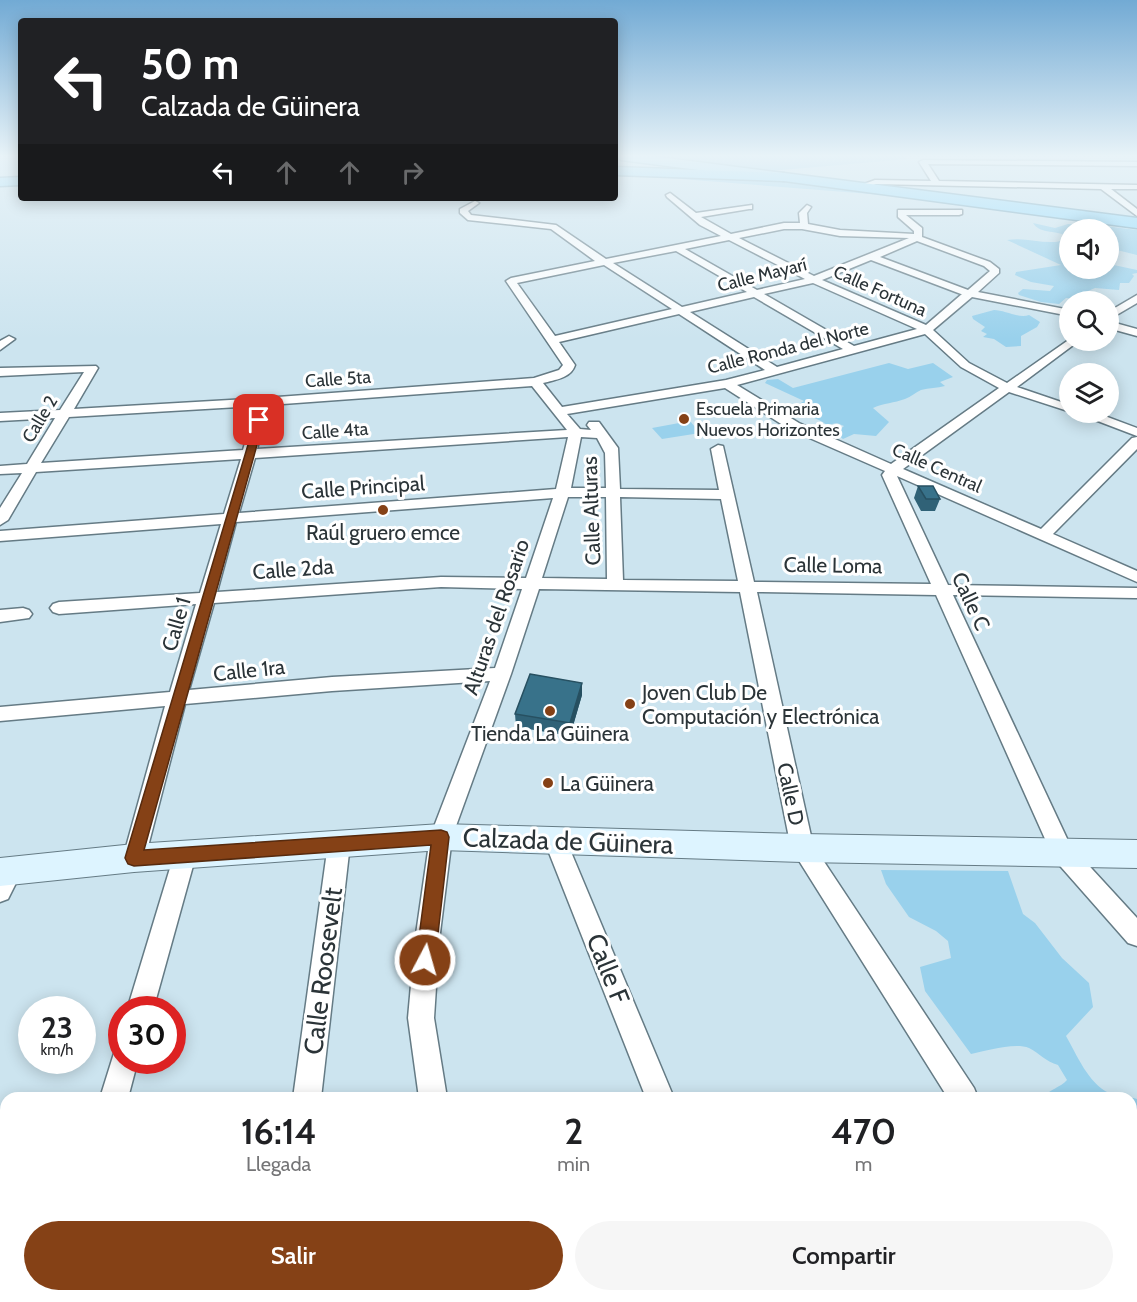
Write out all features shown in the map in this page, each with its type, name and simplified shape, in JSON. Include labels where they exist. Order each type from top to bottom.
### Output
[{"type":"highway","points":[[1066,217],[1132,224]]},
{"type":"highway","points":[[1076,217],[1132,224]]},
{"type":"highway","points":[[1079,217],[1132,224]]},
{"type":"main road","name":"Calzada de Güinera","points":[[4,878],[134,858],[441,837],[802,848],[1137,854]]},
{"type":"street","points":[[468,217],[553,227],[597,259],[775,371]]},
{"type":"street","name":"Calle Fortuna","points":[[695,217],[814,280],[927,330],[970,369],[1009,388],[1059,405]]},
{"type":"street","points":[[802,226],[805,222],[804,217]]},
{"type":"street","points":[[553,340],[510,283],[513,280],[784,226],[802,226],[832,232],[896,233],[917,238],[919,230],[902,217]]},
{"type":"street","name":"Calle Mayarí","points":[[553,340],[814,280],[917,238]]},
{"type":"street","name":"Calle Ronda del Norte","points":[[561,411],[727,384],[927,330],[995,274],[992,267],[917,238]]},
{"type":"street","points":[[676,248],[854,351]]},
{"type":"street","points":[[872,257],[971,293],[1059,311]]},
{"type":"street","points":[[1119,310],[1137,298]]},
{"type":"street","points":[[1119,327],[1137,333]]},
{"type":"street","points":[[0,347],[9,339]]},
{"type":"street","name":"Calle 5ta","points":[[0,417],[264,402],[535,382],[563,373],[569,368],[568,362],[553,340]]},
{"type":"street","points":[[893,469],[1060,351]]},
{"type":"street","name":"Calle 2","points":[[0,372],[92,368],[0,520]]},
{"type":"street","points":[[535,382],[561,411],[574,433]]},
{"type":"street","name":"Calle Central","points":[[727,384],[794,426],[1042,536],[1137,589]]},
{"type":"street","name":"Calle 1","points":[[134,858],[177,699],[264,402]]},
{"type":"street","name":"Calle Alturas","points":[[582,409],[612,453],[615,585]]},
{"type":"street","points":[[1111,423],[1137,432]]},
{"type":"street","name":"Calle 4ta","points":[[0,470],[574,433],[600,434]]},
{"type":"street","name":"Alturas del Rosario","points":[[432,1092],[421,1018],[427,941],[441,837],[502,674],[562,494],[575,440],[574,433]]},
{"type":"street","points":[[1042,536],[1137,441]]},
{"type":"street","name":"Calle D","points":[[718,449],[749,587],[802,848],[960,1092]]},
{"type":"street","name":"Calle C","points":[[893,469],[889,475],[894,488],[1062,852],[1137,935]]},
{"type":"street","name":"Calle Principal","points":[[0,536],[614,491],[728,495]]},
{"type":"street","name":"Calle 2da","points":[[59,608],[421,583],[531,585]]},
{"type":"street","name":"Calle Loma","points":[[531,585],[1137,589]]},
{"type":"street","points":[[0,616],[22,614]]},
{"type":"street","name":"Calle 1ra","points":[[0,714],[332,684],[502,674]]},
{"type":"street","name":"Calle F","points":[[555,840],[658,1092]]},
{"type":"street","name":"Calle Roosevelt","points":[[308,1092],[339,844]]},
{"type":"street","points":[[144,996],[185,855]]},
{"type":"street","points":[[116,1092],[121,1074]]},
{"type":"shaded area","points":[[1033,223],[1059,227],[1059,234],[1045,231]]},
{"type":"shaded area","points":[[1119,228],[1137,230],[1137,255],[1119,250]]},
{"type":"shaded area","points":[[1024,239],[1059,241],[1059,264],[1007,240]]},
{"type":"shaded area","points":[[1059,265],[1059,279],[1119,279],[1119,266],[1137,270],[1137,273],[1132,274],[1134,276],[1129,283],[1120,283],[1119,290],[1095,288],[1088,291],[1059,291],[1059,304],[1041,302],[1019,295],[1018,293],[1023,289],[1050,291],[1054,286],[1031,282],[1015,275],[1016,272]]},
{"type":"shaded area","points":[[994,310],[1021,316],[1029,315],[1040,322],[1037,327],[1021,336],[1021,346],[1006,347],[994,339],[983,337],[987,334],[981,331],[985,327],[972,316]]},
{"type":"shaded area","points":[[889,363],[908,369],[933,363],[953,377],[940,382],[945,386],[921,390],[905,399],[873,408],[889,422],[876,436],[854,434],[843,439],[836,433],[844,426],[837,423],[827,425],[791,409],[804,401],[765,383],[767,380],[778,379],[793,388]]},
{"type":"shaded area","points":[[690,421],[700,433],[662,439],[652,428]]},
{"type":"shaded area","points":[[881,870],[1008,871],[1023,914],[1035,923],[1062,958],[1089,983],[1093,1007],[1066,1036],[1089,1076],[1109,1092],[1050,1092],[1067,1080],[1058,1065],[1023,1046],[971,1054],[925,991],[920,967],[951,958],[948,941],[936,931],[909,917],[886,884]]},
{"type":"building","points":[[918,486],[933,486],[940,499],[926,499]]},
{"type":"building","name":"Tienda La Güinera","points":[[530,674],[582,683],[570,723],[515,714]]},
{"type":"place","name":"Escuela Primaria Nuevos Horizontes","points":[[684,419]]},
{"type":"place","name":"Raúl gruero emce","points":[[383,510]]},
{"type":"place","name":"Joven Club De Computación y Electrónica","points":[[630,704]]},
{"type":"place","name":"Tienda La Güinera","points":[[550,711]]},
{"type":"place","name":"La Güinera","points":[[548,783]]},
{"type":"route","points":[[259,420],[177,699],[134,858],[441,837],[425,960]]}]
